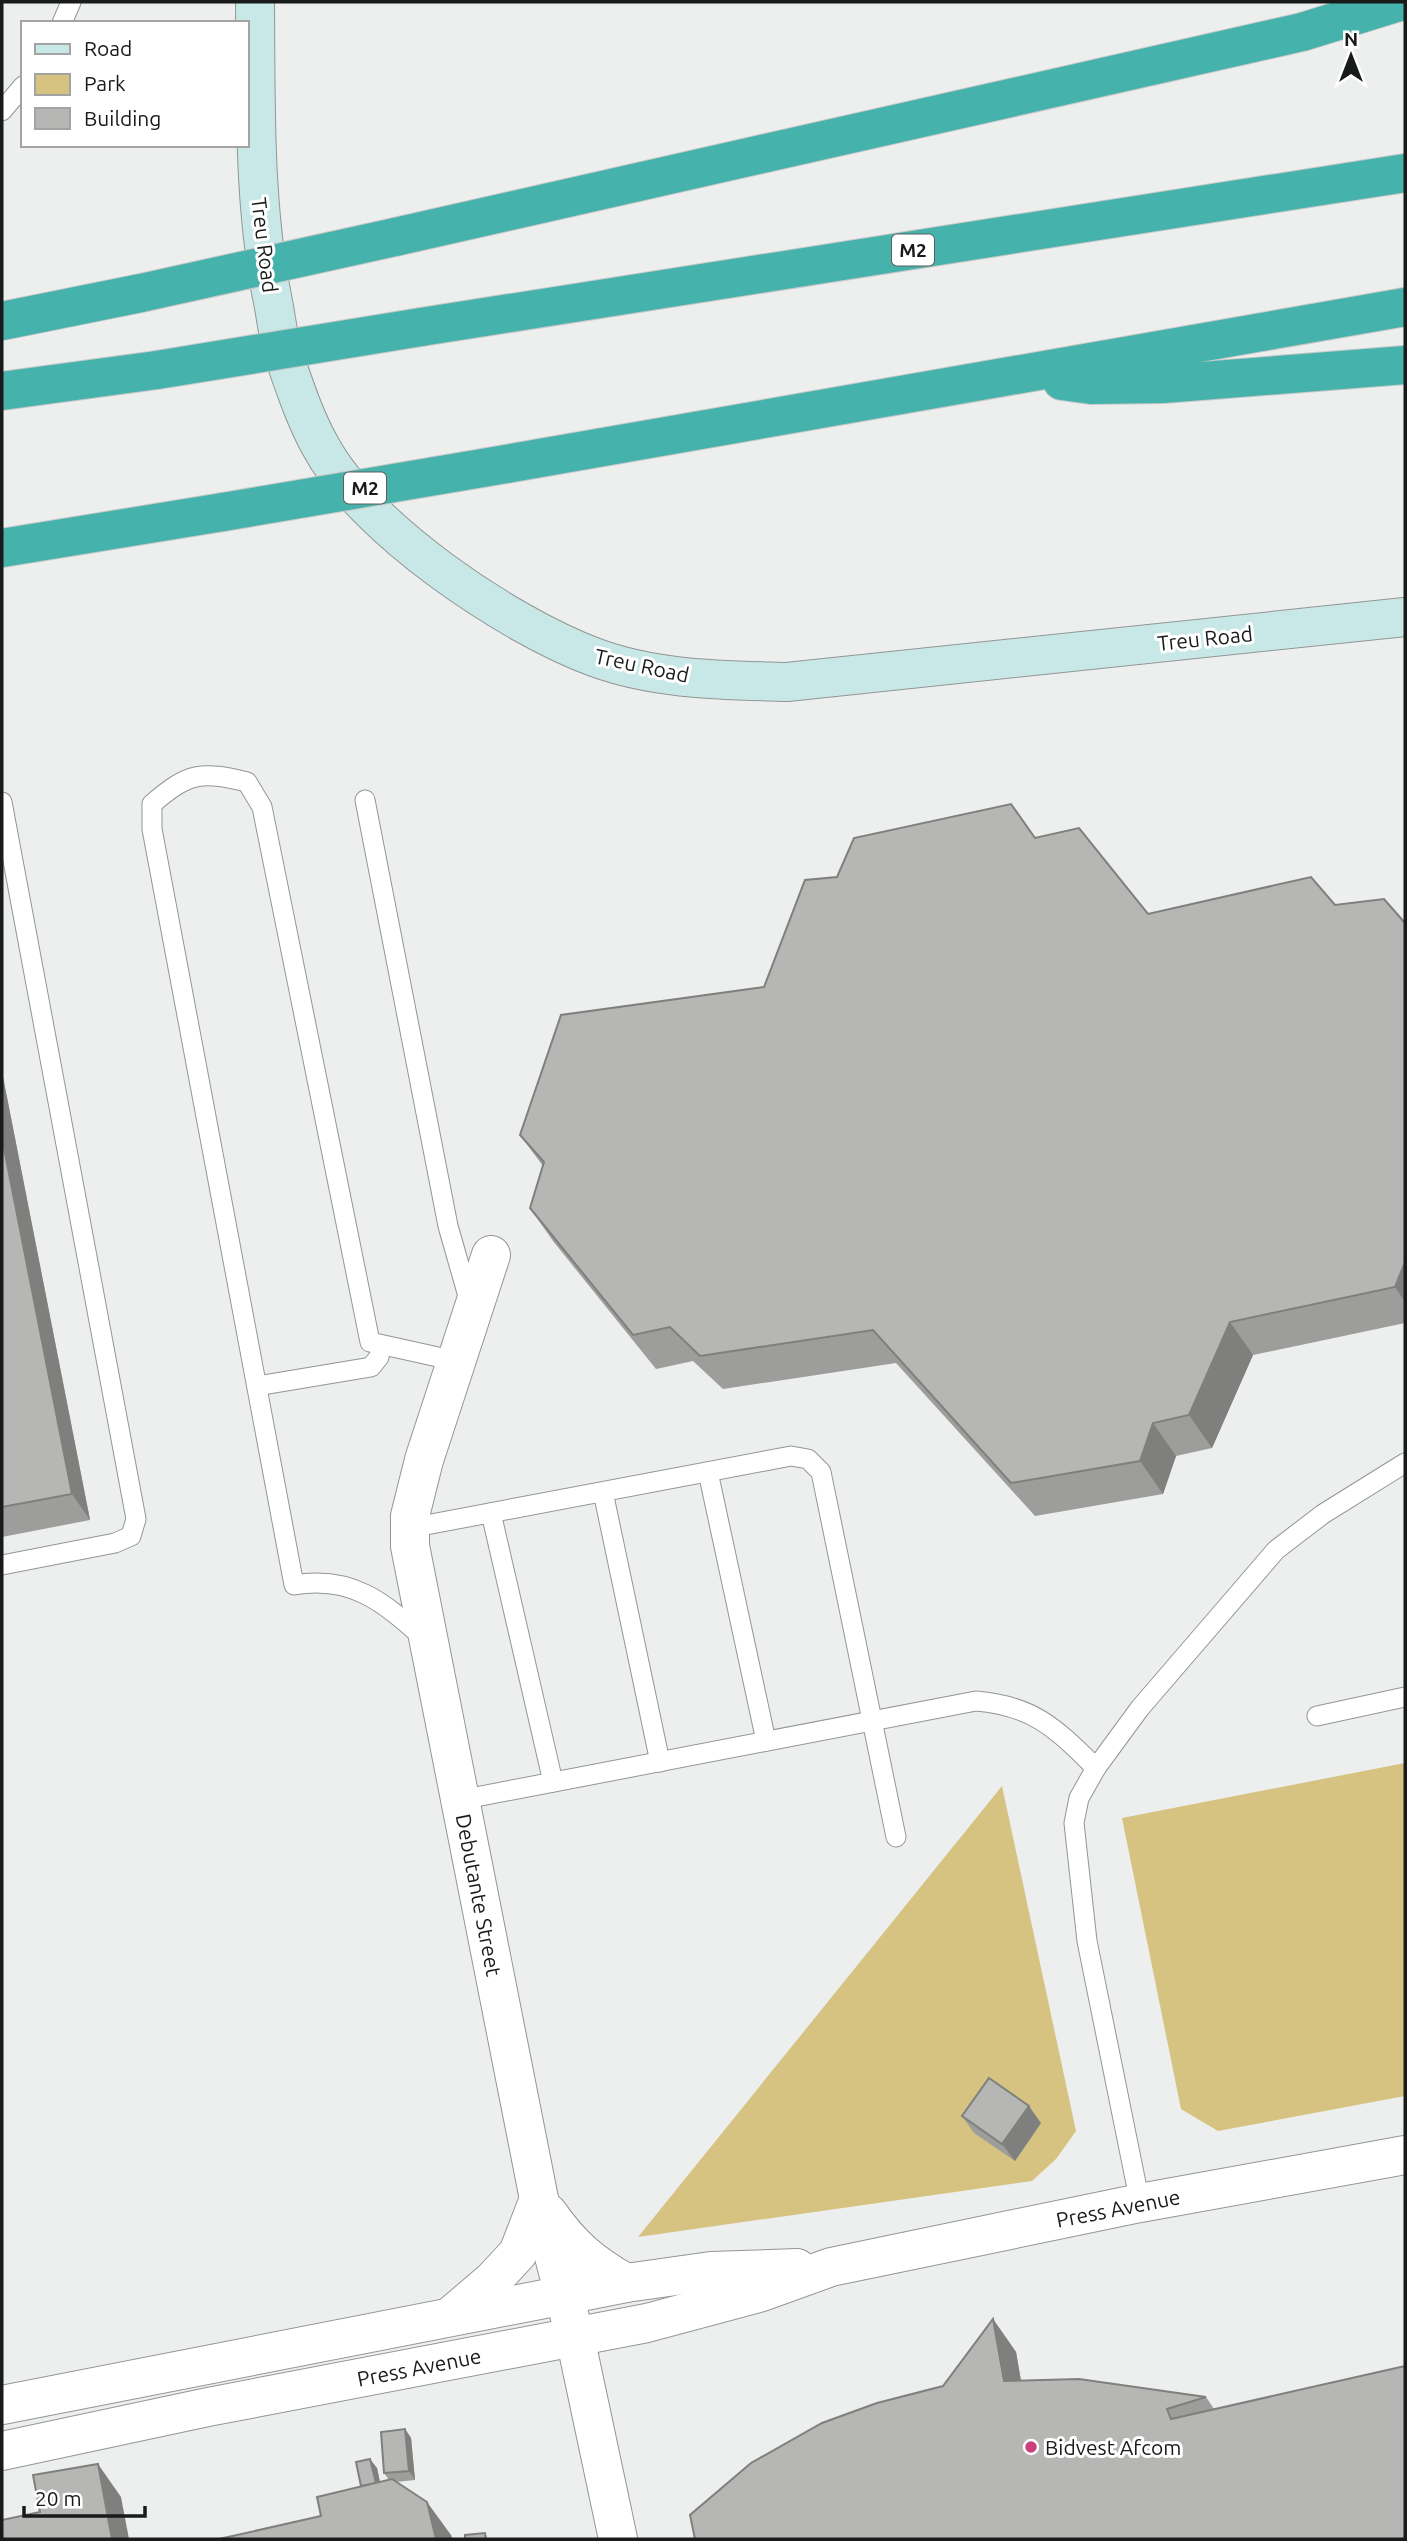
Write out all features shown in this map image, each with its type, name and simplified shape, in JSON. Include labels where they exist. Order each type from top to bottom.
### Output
[{"type":"highway","points":[[2,321],[395,237],[1301,32],[1399,2]]},
{"type":"highway","points":[[1301,32],[1405,26]]},
{"type":"highway","name":"M2","points":[[2,391],[157,370],[1405,173]]},
{"type":"highway","name":"M2","points":[[2,548],[506,464],[1405,307]]},
{"type":"highway","points":[[1012,375],[1091,385],[1163,384],[1405,365]]},
{"type":"street","name":"Treu Road","points":[[255,2],[256,147],[262,251],[284,357],[321,448],[357,496],[401,537],[463,586],[525,624],[594,658],[662,674],[722,680],[787,682],[1405,617]]},
{"type":"street","name":"Debutante Street","points":[[491,1255],[424,1460],[410,1516],[410,1546],[539,2199],[575,2337],[618,2539]]},
{"type":"street","name":"Press Avenue","points":[[2,2451],[208,2407],[575,2337],[713,2306],[831,2267],[1140,2203],[1405,2155]]},
{"type":"street","points":[[539,2199],[562,2233],[592,2264],[626,2283]]},
{"type":"street","points":[[449,2317],[493,2280],[518,2253],[539,2199]]},
{"type":"street","name":"Press Avenue","points":[[2,2405],[626,2283],[711,2271],[831,2267]]},
{"type":"lane","points":[[63,21],[71,2]]},
{"type":"lane","points":[[2,111],[21,88]]},
{"type":"lane","points":[[429,1642],[372,1596],[320,1580],[294,1585],[152,829],[152,804],[180,780],[216,774],[247,782],[262,807],[370,1342],[456,1360]]},
{"type":"lane","points":[[365,800],[448,1226],[473,1311]]},
{"type":"lane","points":[[2,802],[136,1519],[131,1536],[115,1543],[2,1565]]},
{"type":"lane","points":[[257,1386],[371,1367],[379,1357],[382,1346]]},
{"type":"lane","points":[[410,1528],[791,1457],[808,1459],[821,1472],[897,1837]]},
{"type":"lane","points":[[1140,2203],[1087,1941],[1074,1823],[1079,1798],[1096,1768],[1140,1708],[1276,1550],[1323,1514],[1405,1463]]},
{"type":"lane","points":[[708,1472],[766,1741]]},
{"type":"lane","points":[[603,1492],[660,1762]]},
{"type":"lane","points":[[491,1513],[553,1782]]},
{"type":"lane","points":[[1317,1716],[1405,1697]]},
{"type":"lane","points":[[460,1800],[976,1701],[1006,1704],[1053,1726],[1096,1768]]},
{"type":"green space","points":[[1405,1763],[1405,2096],[1218,2131],[1181,2109],[1122,1818]]},
{"type":"green space","points":[[1002,1786],[1076,2131],[1056,2159],[1032,2181],[638,2237]]},
{"type":"building","points":[[1011,804],[1035,838],[1079,828],[1148,914],[1311,877],[1335,905],[1384,899],[1405,923],[1405,1262],[1395,1287],[1230,1322],[1189,1415],[1153,1423],[1140,1461],[1011,1483],[873,1330],[700,1356],[670,1327],[633,1335],[530,1208],[544,1162],[520,1135],[561,1015],[764,987],[805,880],[837,877],[854,838]]},
{"type":"building","points":[[2,1138],[72,1494],[2,1507]]},
{"type":"building","points":[[989,2078],[1029,2106],[1002,2144],[962,2116]]},
{"type":"building","name":"Bidvest Afcom","points":[[993,2319],[1004,2381],[1079,2379],[1206,2397],[1167,2409],[1171,2419],[1405,2366],[1405,2539],[695,2539],[690,2515],[751,2463],[822,2423],[877,2403],[943,2386]]},
{"type":"building","points":[[405,2429],[409,2471],[384,2473],[381,2432]]},
{"type":"building","points":[[370,2459],[376,2483],[361,2486],[356,2462]]},
{"type":"building","points":[[98,2464],[112,2539],[2,2539],[2,2520],[40,2512],[33,2475]]},
{"type":"building","points":[[392,2479],[427,2502],[436,2539],[219,2539],[321,2516],[317,2497]]},
{"type":"building","points":[[485,2533],[486,2539],[465,2539],[465,2535]]},
{"type":"place","name":"Bidvest Afcom","points":[[1031,2447]]}]
